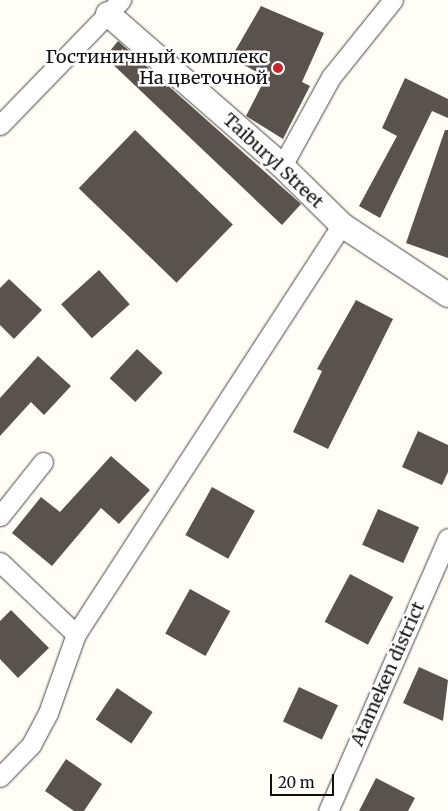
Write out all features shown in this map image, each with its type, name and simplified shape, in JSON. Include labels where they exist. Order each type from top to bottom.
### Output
[{"type":"street","points":[[282,166],[331,78],[394,0]]},
{"type":"street","points":[[0,125],[115,7]]},
{"type":"street","name":"Taiburyl Street","points":[[115,7],[342,225],[448,295]]},
{"type":"street","points":[[0,777],[31,746],[76,634],[342,225]]},
{"type":"street","points":[[0,516],[43,462]]},
{"type":"street","name":"Atameken district","points":[[328,811],[448,538]]},
{"type":"street","points":[[0,562],[76,634]]},
{"type":"building","name":"Гостиничный комплекс На цветочной","points":[[261,6],[324,33],[302,82],[310,86],[283,139],[246,116],[266,77],[231,58]]},
{"type":"building","points":[[118,41],[301,204],[282,225],[105,57]]},
{"type":"building","points":[[405,78],[448,99],[448,118],[432,111],[380,218],[359,206],[397,136],[382,128]]},
{"type":"building","points":[[135,130],[233,224],[177,283],[79,188]]},
{"type":"building","points":[[445,130],[448,130],[448,258],[406,243]]},
{"type":"building","points":[[99,270],[130,304],[92,338],[61,304]]},
{"type":"building","points":[[9,279],[42,310],[14,339],[0,325],[0,288]]},
{"type":"building","points":[[356,300],[393,319],[328,449],[293,432],[322,371],[317,369]]},
{"type":"building","points":[[137,349],[163,373],[135,402],[110,378]]},
{"type":"building","points":[[38,356],[71,386],[44,415],[31,402],[0,436],[0,398]]},
{"type":"building","points":[[418,431],[448,445],[448,472],[442,485],[402,467]]},
{"type":"building","points":[[111,456],[150,490],[119,524],[101,508],[52,566],[12,533],[41,497],[60,512]]},
{"type":"building","points":[[212,487],[255,511],[228,559],[185,535]]},
{"type":"building","points":[[378,509],[419,527],[403,563],[362,545]]},
{"type":"building","points":[[350,574],[393,597],[368,645],[325,622]]},
{"type":"building","points":[[190,589],[230,611],[206,656],[165,634]]},
{"type":"building","points":[[11,610],[49,648],[18,678],[0,659],[0,621]]},
{"type":"building","points":[[419,667],[448,680],[443,721],[403,703]]},
{"type":"building","points":[[299,687],[338,705],[322,740],[283,721]]},
{"type":"building","points":[[117,688],[153,712],[131,744],[96,720]]},
{"type":"building","points":[[66,759],[102,784],[84,811],[74,811],[45,791]]},
{"type":"building","points":[[376,778],[415,798],[408,811],[359,811]]},
{"type":"place","name":"Гостиничный комплекс На цветочной","points":[[278,68]]}]
